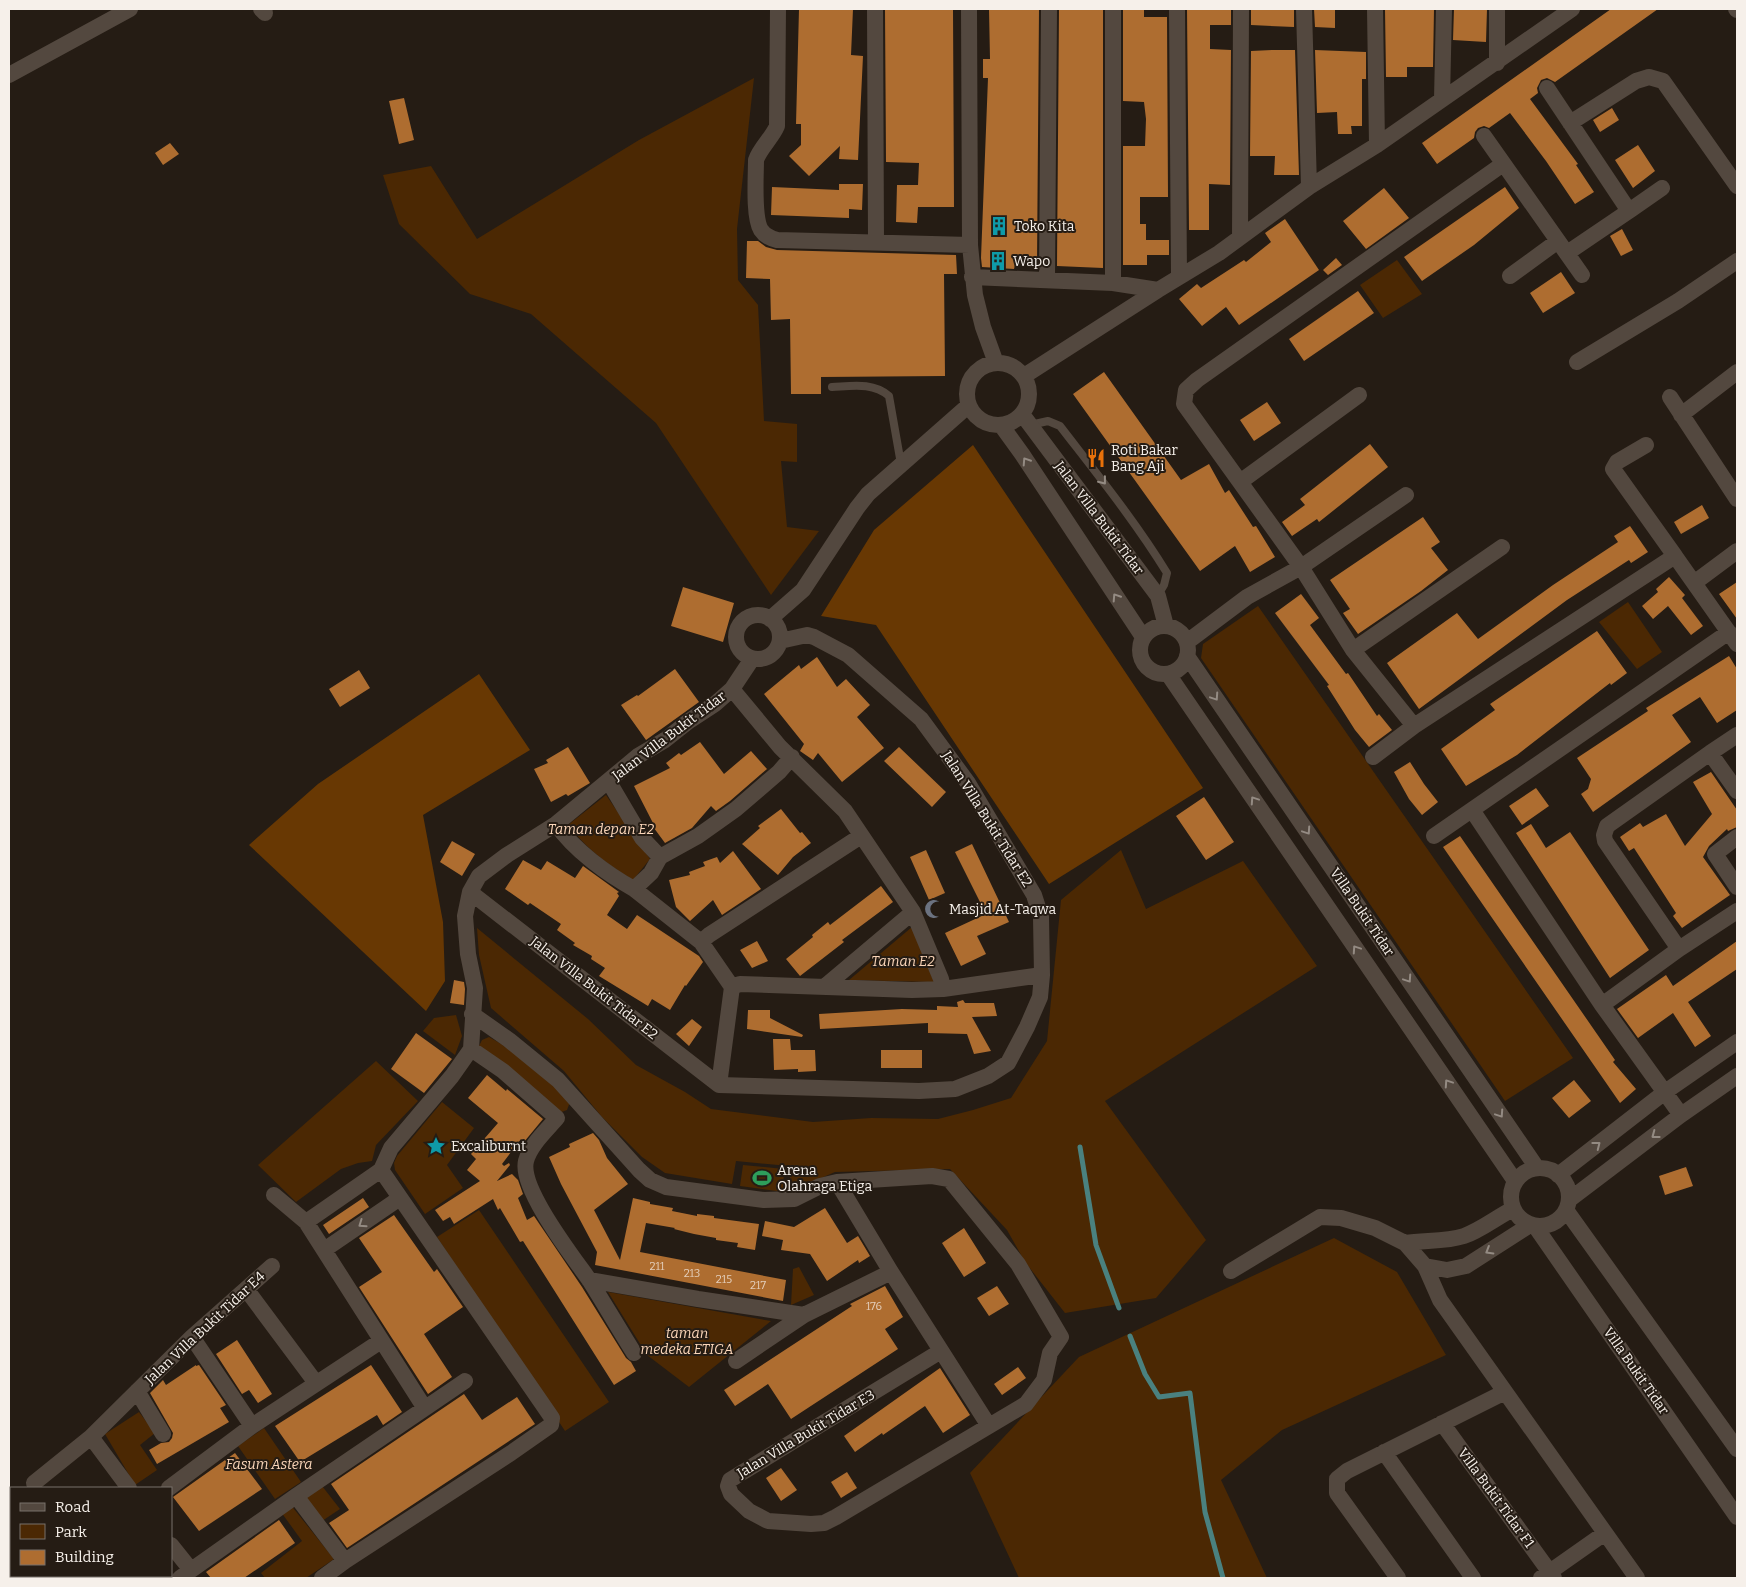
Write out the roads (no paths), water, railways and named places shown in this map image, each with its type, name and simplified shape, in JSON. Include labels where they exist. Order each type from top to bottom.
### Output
[{"type":"street","points":[[9,76],[130,9]]},
{"type":"street","points":[[778,9],[777,126],[768,142],[758,153],[756,160],[756,211],[760,229],[768,238],[777,240],[970,245]]},
{"type":"street","points":[[875,9],[876,242]]},
{"type":"street","points":[[968,9],[970,245],[972,277],[983,327],[996,363]]},
{"type":"street","points":[[1047,280],[1049,9]]},
{"type":"street","points":[[1112,282],[1113,9]]},
{"type":"street","points":[[1177,9],[1179,276]]},
{"type":"street","points":[[1240,237],[1241,9]]},
{"type":"street","points":[[1304,9],[1309,188]]},
{"type":"street","points":[[1375,9],[1377,145]]},
{"type":"street","points":[[1442,99],[1444,9]]},
{"type":"street","points":[[1496,63],[1497,9]]},
{"type":"street","points":[[1024,376],[1179,276],[1219,253],[1309,188],[1377,145],[1569,10]]},
{"type":"street","points":[[1570,123],[1636,80],[1649,77],[1663,80],[1737,186]]},
{"type":"street","points":[[1547,88],[1629,211]]},
{"type":"street","points":[[1484,136],[1582,275]]},
{"type":"street","points":[[1414,726],[1354,650],[1301,567],[1184,404],[1186,390],[1197,380],[1503,164]]},
{"type":"street","points":[[1510,276],[1629,211],[1662,188]]},
{"type":"street","points":[[1577,362],[1678,301],[1737,261]]},
{"type":"street","points":[[972,277],[1112,282],[1158,290]]},
{"type":"street","points":[[996,363],[1012,366],[1024,376],[1030,394],[1026,420],[1001,425],[989,424],[980,420],[969,405],[967,389],[973,376],[984,366],[996,363]]},
{"type":"street","points":[[1681,415],[1737,372]]},
{"type":"street","points":[[1240,482],[1360,394]]},
{"type":"street","points":[[1670,397],[1737,499]]},
{"type":"street","points":[[762,614],[778,628],[780,641],[778,648],[767,658],[760,660],[752,659],[740,651],[736,638],[740,624],[751,616],[762,614],[798,596],[868,494],[969,405]]},
{"type":"street","name":"Jalan Villa Bukit Tidar","points":[[1026,420],[1158,596],[1166,626]]},
{"type":"street","name":"Jalan Villa Bukit Tidar","points":[[1001,425],[1143,637]]},
{"type":"street","points":[[1434,836],[1733,638],[1613,469],[1617,462],[1646,445]]},
{"type":"street","points":[[1187,649],[1179,631],[1166,626],[1153,628],[1143,637],[1139,652],[1146,667],[1152,672],[1168,674],[1180,668],[1187,649],[1247,597],[1301,567],[1406,495]]},
{"type":"street","points":[[1354,650],[1502,547]]},
{"type":"street","points":[[1694,583],[1737,551]]},
{"type":"street","points":[[1373,757],[1414,726],[1674,556]]},
{"type":"street","name":"Jalan Villa Bukit Tidar E2","points":[[470,892],[718,1085],[919,1091],[955,1089],[988,1076],[1008,1063],[1027,1028],[1040,997],[1042,975],[1041,917],[1034,895],[968,783],[921,719],[848,655],[807,635],[780,641]]},
{"type":"street","name":"Villa Bukit Tidar","points":[[1187,649],[1537,1168]]},
{"type":"street","name":"Jalan Villa Bukit Tidar","points":[[471,1049],[475,988],[468,954],[466,916],[470,892],[479,876],[507,855],[556,824],[609,782],[638,756],[665,740],[688,721],[715,704],[732,689],[752,659]]},
{"type":"street","name":"Villa Bukit Tidar","points":[[1168,674],[1515,1181]]},
{"type":"street","points":[[732,689],[770,735],[845,811],[914,912],[941,979],[943,989]]},
{"type":"street","points":[[1679,949],[1606,841],[1604,835],[1607,826],[1737,735]]},
{"type":"street","points":[[1710,753],[1737,791]]},
{"type":"street","points":[[634,889],[651,872],[660,856],[698,836],[736,809],[779,772],[792,757]]},
{"type":"street","points":[[609,782],[642,838],[660,856]]},
{"type":"street","points":[[1472,810],[1602,1005],[1681,1115]]},
{"type":"street","points":[[556,824],[576,848],[600,867],[634,889],[701,942],[732,987],[718,1085]]},
{"type":"street","points":[[701,942],[861,836]]},
{"type":"street","points":[[1737,838],[1715,854],[1737,887]]},
{"type":"street","points":[[1602,1005],[1679,949],[1737,911]]},
{"type":"street","points":[[824,987],[914,912]]},
{"type":"street","points":[[732,987],[740,984],[912,990],[943,989],[1042,975]]},
{"type":"street","name":"Jalan Villa Bukit Tidar E3","points":[[472,1014],[509,1040],[558,1080],[639,1170],[650,1180],[666,1187],[764,1200],[794,1199],[820,1186],[837,1182],[932,1176],[949,1179],[1018,1264],[1061,1337],[1050,1353],[1044,1380],[1026,1404],[824,1523],[768,1521],[749,1511],[731,1494],[728,1486],[730,1480],[942,1351]]},
{"type":"street","points":[[1558,1174],[1665,1092],[1737,1042]]},
{"type":"street","points":[[306,1222],[381,1170],[390,1148],[452,1076],[471,1049],[503,1071],[557,1118]]},
{"type":"street","points":[[1425,1266],[1448,1270],[1466,1266],[1532,1225],[1552,1224],[1560,1218],[1567,1205],[1681,1115],[1737,1076]]},
{"type":"street","points":[[585,1110],[557,1118],[535,1144],[526,1160],[525,1173],[533,1192],[559,1238],[589,1280],[634,1353]]},
{"type":"street","points":[[1532,1225],[1519,1218],[1513,1209],[1510,1195],[1515,1181],[1525,1171],[1537,1168],[1549,1170],[1558,1174],[1566,1186],[1567,1205],[1737,1449]]},
{"type":"street","points":[[322,1578],[551,1425],[552,1418],[381,1170]]},
{"type":"street","points":[[837,1182],[891,1272],[990,1426]]},
{"type":"street","points":[[274,1195],[306,1222],[424,1407]]},
{"type":"street","points":[[324,1250],[400,1198]]},
{"type":"street","points":[[1406,1243],[1424,1240],[1448,1240],[1465,1235],[1513,1209]]},
{"type":"street","points":[[1231,1271],[1320,1217],[1341,1218],[1374,1228],[1406,1243],[1425,1266],[1440,1300],[1637,1578]]},
{"type":"street","name":"Villa Bukit Tidar","points":[[1532,1225],[1737,1516]]},
{"type":"street","points":[[1424,1240],[1425,1266]]},
{"type":"street","name":"Jalan Villa Bukit Tidar E4","points":[[34,1483],[91,1437],[192,1337],[272,1266]]},
{"type":"street","points":[[736,1360],[804,1315],[891,1272]]},
{"type":"street","points":[[589,1280],[804,1315]]},
{"type":"street","points":[[246,1289],[316,1383]]},
{"type":"street","points":[[192,1337],[252,1426]]},
{"type":"street","points":[[169,1487],[252,1426],[381,1341]]},
{"type":"street","points":[[172,1547],[185,1574],[424,1407],[465,1381]]},
{"type":"street","name":"Jalan Villa Bukit Tidar E4","points":[[138,1391],[163,1434]]},
{"type":"street","points":[[1398,1578],[1337,1493],[1337,1479],[1346,1471],[1505,1392]]},
{"type":"street","name":"Villa Bukit Tidar F1","points":[[1442,1423],[1548,1576],[1605,1533]]},
{"type":"street","points":[[91,1437],[128,1487]]},
{"type":"street","points":[[1384,1452],[1473,1578]]},
{"type":"street","points":[[296,1496],[345,1561]]},
{"type":"lane","points":[[832,386],[866,386],[878,389],[889,396],[901,466]]},
{"type":"lane","points":[[1026,420],[1048,421],[1060,426],[1124,508],[1147,540],[1167,573],[1164,585],[1158,596]]},
{"type":"waterway","points":[[1080,1147],[1096,1245],[1119,1308]]},
{"type":"waterway","points":[[1130,1336],[1145,1374],[1159,1397],[1190,1393],[1205,1512],[1223,1578]]},
{"type":"place","name":"Toko Kita","points":[[999,226]]},
{"type":"place","name":"Wapo","points":[[998,261]]},
{"type":"place","name":"Roti Bakar Bang Aji","points":[[1096,458]]},
{"type":"place","name":"Masjid At-Taqwa","points":[[934,909]]},
{"type":"place","name":"Excaliburnt","points":[[436,1146]]},
{"type":"place","name":"Arena Olahraga Etiga","points":[[762,1178]]},
{"type":"park label","name":"Taman depan E2","points":[[601,829]]},
{"type":"park label","name":"Taman E2","points":[[903,961]]},
{"type":"park label","name":"taman medeka ETIGA","points":[[687,1342]]},
{"type":"park label","name":"Fasum Astera","points":[[269,1464]]}]
